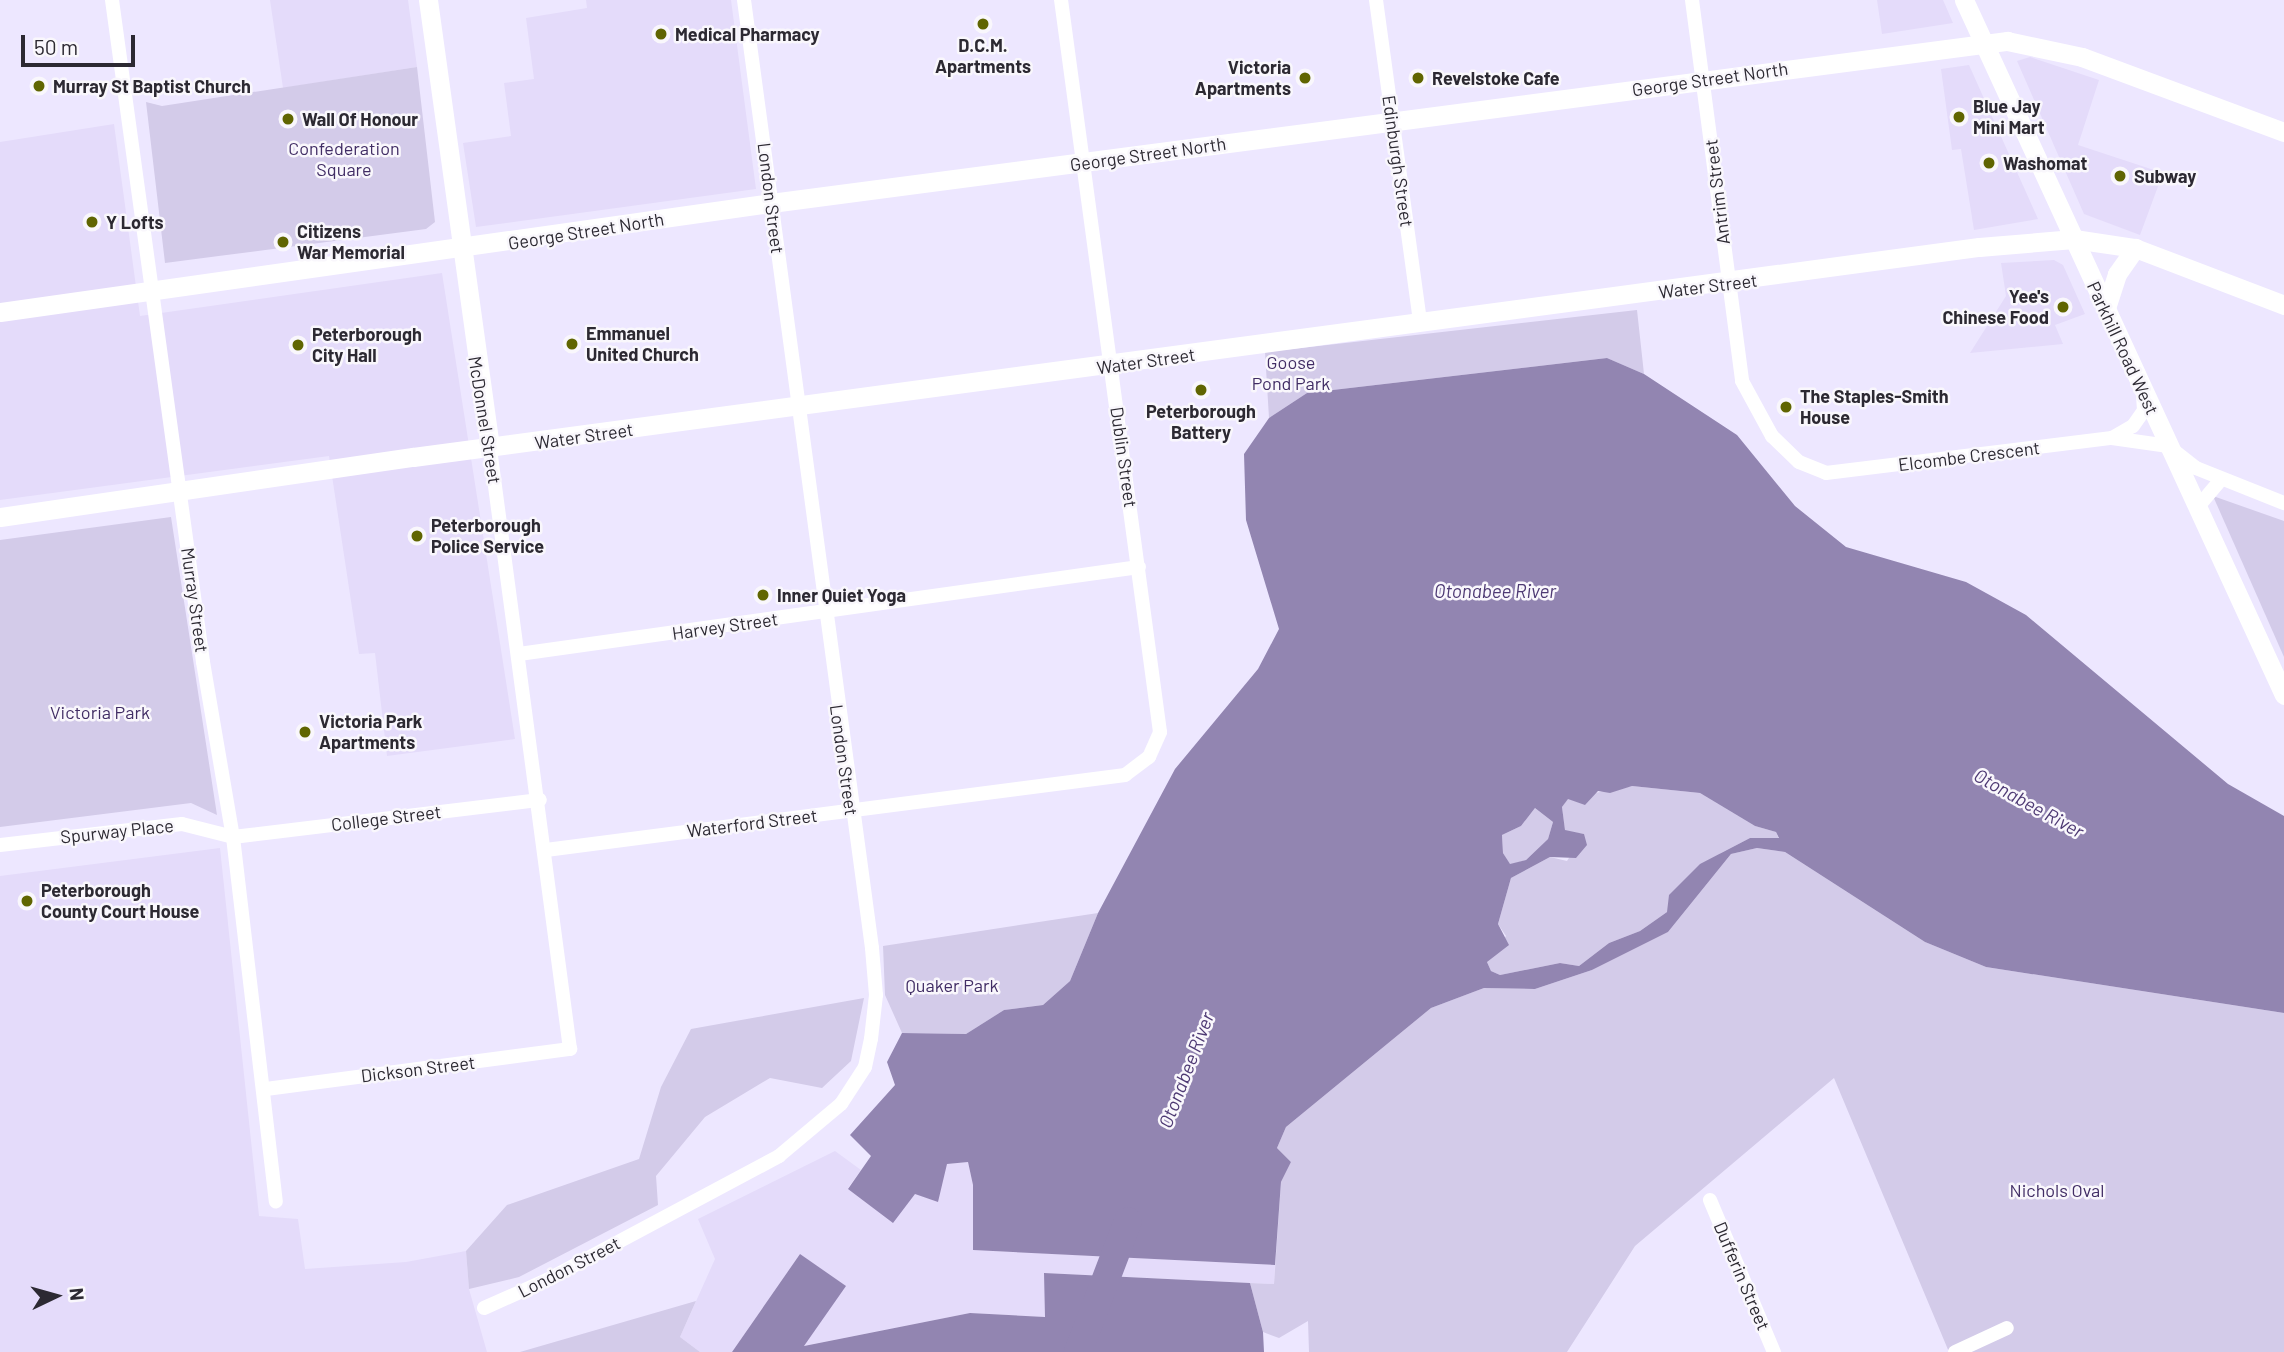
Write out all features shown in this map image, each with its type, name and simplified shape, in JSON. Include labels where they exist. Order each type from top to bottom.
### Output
[{"type":"main road","name":"McDonnel Street","points":[[428,0],[490,449]]},
{"type":"main road","name":"Parkhill Road West","points":[[1964,0],[2284,695]]},
{"type":"main road","name":"George Street North","points":[[0,312],[771,203],[2007,41],[2051,47],[2284,132]]},
{"type":"main road","name":"Water Street","points":[[0,517],[1112,367],[1420,321],[1729,284],[1979,247],[2074,239],[2135,248],[2284,305]]},
{"type":"main road","points":[[2106,308],[2117,274],[2135,248]]},
{"type":"street","name":"Murray Street","points":[[112,0],[233,837],[265,1088],[276,1200]]},
{"type":"street","name":"London Street","points":[[484,1308],[547,1280],[779,1156],[841,1104],[865,1067],[876,995],[744,0]]},
{"type":"street","name":"Dublin Street","points":[[1061,0],[1160,732],[1149,757],[1125,775]]},
{"type":"street","name":"Edinburgh Street","points":[[1376,0],[1420,321]]},
{"type":"street","name":"Antrim Street","points":[[1692,0],[1742,381],[1772,436],[1799,462],[1826,473]]},
{"type":"street","points":[[2112,438],[2133,426],[2144,410],[2143,391]]},
{"type":"street","name":"Elcombe Crescent","points":[[1826,473],[2112,438],[2168,446]]},
{"type":"street","points":[[2168,446],[2196,468],[2284,503]]},
{"type":"street","name":"McDonnel Street","points":[[490,449],[547,850],[570,1049]]},
{"type":"street","points":[[2197,508],[2221,480]]},
{"type":"street","name":"Harvey Street","points":[[519,654],[1139,567]]},
{"type":"street","name":"Waterford Street","points":[[547,850],[1125,775]]},
{"type":"street","name":"College Street","points":[[233,837],[540,800]]},
{"type":"street","name":"Spurway Place","points":[[0,845],[182,824],[233,837]]},
{"type":"street","name":"Dickson Street","points":[[265,1088],[570,1049]]},
{"type":"street","name":"Dufferin Street","points":[[1710,1200],[1774,1352]]},
{"type":"street","points":[[1955,1352],[2007,1328]]},
{"type":"shaded area","points":[[270,0],[408,0],[417,67],[283,88]]},
{"type":"shaded area","points":[[586,0],[731,0],[756,189],[476,227],[463,143],[511,136],[504,83],[534,79],[526,18],[587,8]]},
{"type":"shaded area","points":[[1877,0],[1943,0],[1953,23],[1882,34]]},
{"type":"shaded area","points":[[2030,57],[2099,80],[2078,145],[2163,173],[2140,235],[2084,214],[2017,61]]},
{"type":"shaded area","points":[[1969,65],[2038,219],[1974,230],[1961,149],[1952,150],[1941,69]]},
{"type":"shaded area","points":[[114,124],[140,316],[442,273],[515,739],[387,756],[375,653],[359,654],[329,456],[0,500],[0,142]]},
{"type":"shaded area","points":[[2054,260],[2063,265],[2085,314],[2055,325],[2063,344],[1970,353],[2006,296],[2001,263]]},
{"type":"shaded area","points":[[220,848],[259,1216],[298,1219],[305,1269],[406,1262],[466,1251],[469,1289],[487,1352],[0,1352],[0,876]]},
{"type":"shaded area","points":[[835,1151],[861,1170],[848,1188],[915,1194],[947,1164],[968,1162],[973,1185],[974,1250],[1275,1265],[1274,1284],[1045,1273],[1045,1317],[970,1313],[803,1346],[800,1254],[732,1352],[700,1352],[680,1337],[715,1259],[698,1219]]},
{"type":"green space","name":"Confederation Square","points":[[417,67],[435,222],[426,229],[165,263],[146,102],[162,106]]},
{"type":"green space","name":"Goose Pond Park","points":[[1637,310],[1644,374],[1607,358],[1307,393],[1269,418],[1265,352]]},
{"type":"green space","points":[[2213,496],[2284,521],[2284,657]]},
{"type":"green space","name":"Victoria Park","points":[[171,517],[217,815],[191,803],[0,827],[0,540]]},
{"type":"green space","points":[[1632,786],[1700,793],[1755,826],[1776,832],[1779,839],[1750,838],[1721,853],[1667,912],[1640,931],[1609,943],[1579,966],[1560,963],[1500,975],[1491,971],[1487,962],[1506,936],[1498,924],[1511,878],[1550,857],[1567,861],[1584,834],[1565,831],[1562,807],[1568,798]]},
{"type":"green space","points":[[1535,808],[1553,822],[1548,839],[1526,860],[1510,865],[1503,853],[1502,835],[1521,826]]},
{"type":"green space","name":"Nichols Oval","points":[[1757,848],[1785,852],[1925,942],[1986,967],[2284,1013],[2284,1352],[1949,1352],[1834,1078],[1635,1246],[1567,1352],[1309,1352],[1308,1321],[1279,1338],[1263,1332],[1250,1283],[1274,1284],[1281,1182],[1291,1162],[1277,1148],[1286,1127],[1431,1008],[1484,988],[1535,989],[1592,970],[1668,932],[1731,854]]},
{"type":"green space","name":"Quaker Park","points":[[1098,913],[1070,981],[1043,1005],[1004,1010],[966,1034],[902,1033],[885,995],[883,946]]},
{"type":"green space","points":[[864,998],[851,1061],[822,1088],[770,1078],[705,1117],[656,1176],[658,1205],[519,1277],[469,1289],[466,1251],[507,1205],[639,1159],[661,1087],[691,1029]]},
{"type":"green space","points":[[696,1301],[680,1337],[700,1352],[520,1352]]},
{"type":"water","name":"Otonabee River","points":[[1607,358],[1644,374],[1737,435],[1795,506],[1846,547],[1966,582],[2026,615],[2228,784],[2284,816],[2284,1013],[1986,967],[1925,942],[1785,852],[1757,848],[1731,854],[1668,932],[1592,970],[1535,989],[1484,988],[1431,1008],[1286,1127],[1277,1148],[1291,1162],[1281,1182],[1275,1265],[973,1250],[973,1185],[968,1162],[947,1164],[938,1202],[915,1194],[893,1223],[848,1189],[871,1156],[850,1135],[895,1085],[887,1062],[902,1033],[966,1034],[1004,1010],[1043,1005],[1070,981],[1098,913],[1175,769],[1258,669],[1279,629],[1246,520],[1244,454],[1269,418],[1307,393]],"holes":[[[1632,786],[1700,793],[1755,826],[1776,832],[1779,838],[1750,838],[1700,864],[1669,895],[1667,912],[1640,931],[1609,943],[1579,966],[1560,963],[1500,975],[1491,971],[1487,962],[1509,945],[1498,924],[1511,878],[1550,857],[1576,858],[1587,845],[1584,834],[1565,830],[1562,807],[1568,799],[1585,805],[1598,791],[1610,793]],[[1535,808],[1553,822],[1548,839],[1526,860],[1510,864],[1503,853],[1502,835],[1521,826]]]},
{"type":"water","points":[[800,1254],[846,1286],[804,1346],[970,1313],[1045,1317],[1044,1273],[1250,1283],[1263,1332],[1264,1352],[732,1352]]},
{"type":"waterway","name":"Otonabee River","points":[[1078,1352],[1128,1221]]},
{"type":"place","name":"D.C.M. Apartments","points":[[983,24]]},
{"type":"place","name":"Medical Pharmacy","points":[[661,34]]},
{"type":"place","name":"Victoria Apartments","points":[[1305,78]]},
{"type":"place","name":"Revelstoke Cafe","points":[[1418,78]]},
{"type":"place","name":"Murray St Baptist Church","points":[[39,86]]},
{"type":"place","name":"Blue Jay Mini Mart","points":[[1959,117]]},
{"type":"place","name":"Wall Of Honour","points":[[288,119]]},
{"type":"place","name":"Washomat","points":[[1989,163]]},
{"type":"place","name":"Subway","points":[[2120,176]]},
{"type":"place","name":"Y Lofts","points":[[92,222]]},
{"type":"place","name":"Citizens War Memorial","points":[[283,242]]},
{"type":"place","name":"Yee's Chinese Food","points":[[2063,307]]},
{"type":"place","name":"Emmanuel United Church","points":[[572,344]]},
{"type":"place","name":"Peterborough City Hall","points":[[298,345]]},
{"type":"place","name":"Peterborough Battery","points":[[1201,390]]},
{"type":"place","name":"The Staples-Smith House","points":[[1786,407]]},
{"type":"place","name":"Peterborough Police Service","points":[[417,536]]},
{"type":"place","name":"Inner Quiet Yoga","points":[[763,595]]},
{"type":"place","name":"Victoria Park Apartments","points":[[305,732]]},
{"type":"place","name":"Peterborough County Court House","points":[[27,901]]}]
